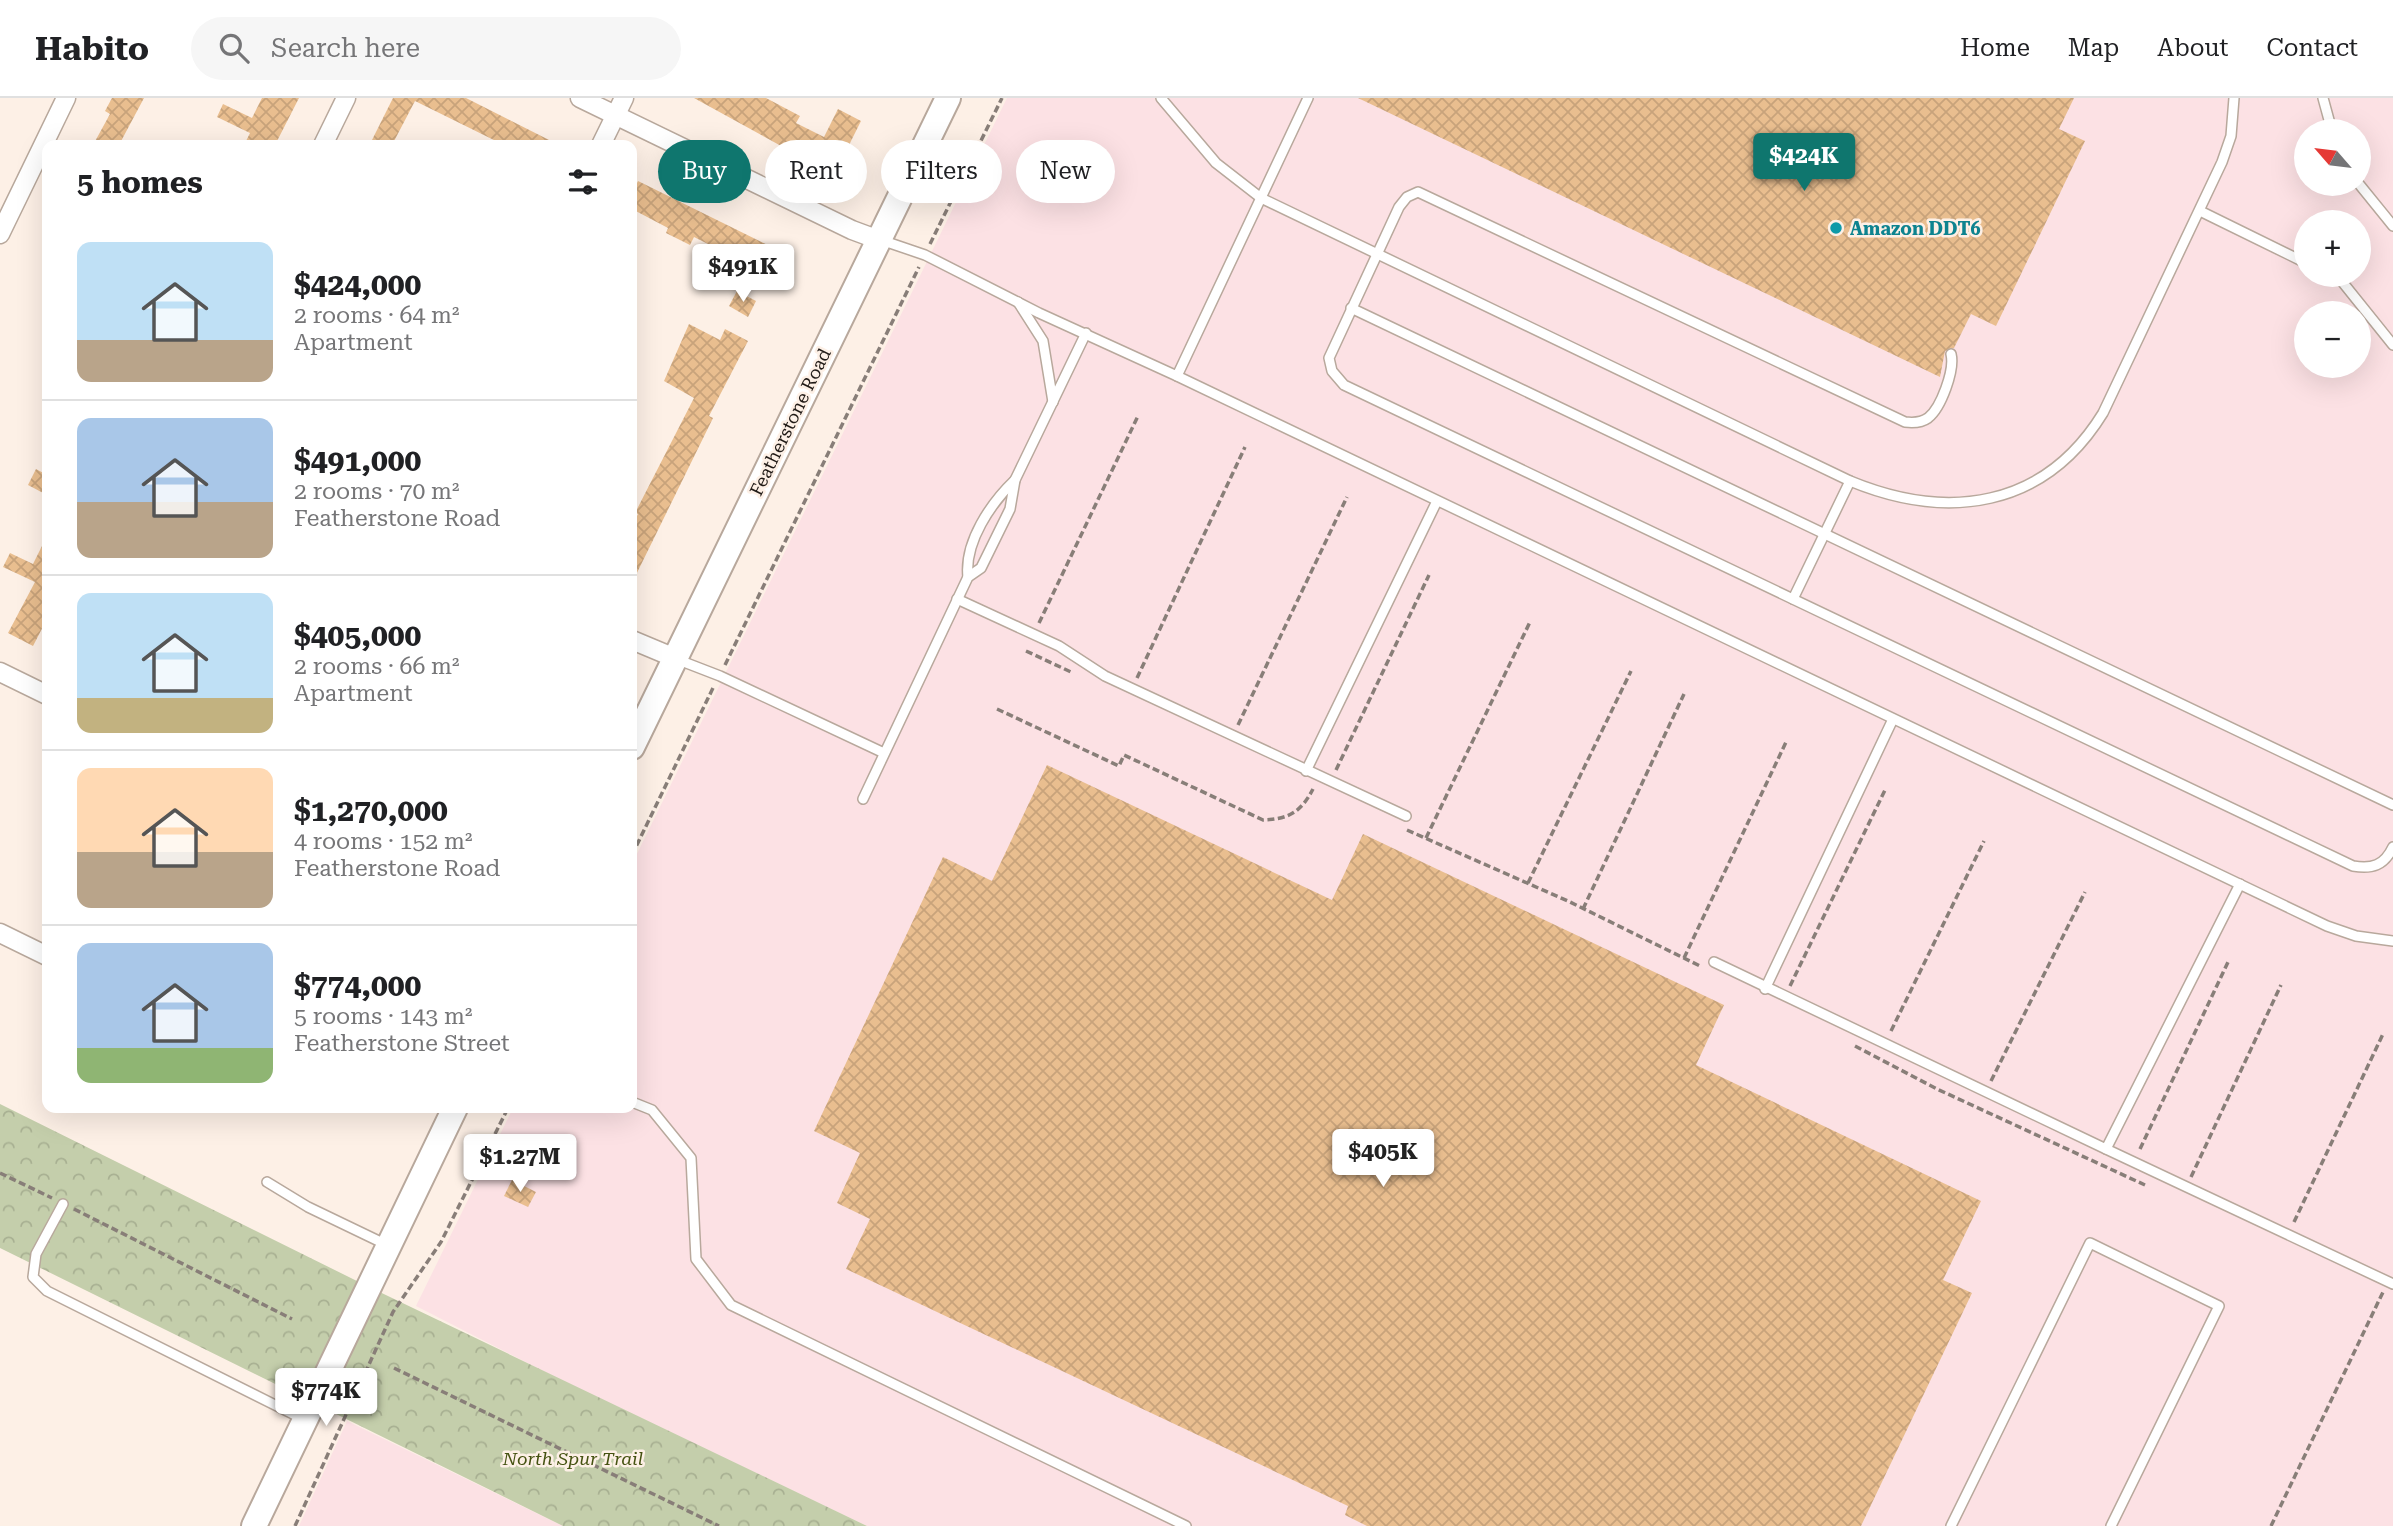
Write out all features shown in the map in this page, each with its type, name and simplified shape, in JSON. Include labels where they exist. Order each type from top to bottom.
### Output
[{"type":"street","points":[[46,140],[66,98]]},
{"type":"street","points":[[325,140],[346,98]]},
{"type":"street","points":[[580,98],[839,224],[879,240]]},
{"type":"street","points":[[604,140],[624,98]]},
{"type":"street","name":"Featherstone Road","points":[[637,737],[948,98]]},
{"type":"street","points":[[0,234],[42,147]]},
{"type":"street","points":[[637,641],[675,658]]},
{"type":"street","points":[[0,673],[42,693]]},
{"type":"street","points":[[0,933],[42,954]]},
{"type":"street","points":[[254,1526],[453,1113]]},
{"type":"lane","points":[[1161,98],[1216,163],[1261,198],[1850,481],[1907,501],[1968,503],[1997,498],[2026,484],[2073,453],[2102,413],[2200,211],[2231,136],[2234,98]]},
{"type":"lane","points":[[1177,376],[1308,98]]},
{"type":"lane","points":[[2323,98],[2329,119]]},
{"type":"lane","points":[[1951,354],[1951,376],[1936,408],[1928,418],[1916,423],[1905,422],[1418,192],[1407,197],[1399,207],[1329,358],[1332,371],[1344,385],[2353,866],[2366,868],[2380,865],[2393,847]]},
{"type":"lane","points":[[2369,196],[2393,226]]},
{"type":"lane","points":[[2200,211],[2294,256]]},
{"type":"lane","points":[[879,240],[925,255],[2327,926],[2356,936],[2393,941]]},
{"type":"lane","points":[[2346,287],[2393,345]]},
{"type":"lane","points":[[1017,300],[1043,341],[1053,402]]},
{"type":"lane","points":[[1351,308],[2393,805]]},
{"type":"lane","points":[[968,577],[966,561],[993,501],[1014,480],[1086,332]]},
{"type":"lane","points":[[863,799],[968,577],[981,568],[1010,509],[1014,480]]},
{"type":"lane","points":[[1793,599],[1850,481]]},
{"type":"lane","points":[[1306,771],[1437,501]]},
{"type":"lane","points":[[957,599],[1059,646],[1105,676],[1406,816]]},
{"type":"lane","points":[[675,658],[720,676],[884,753]]},
{"type":"lane","points":[[1765,989],[1893,719]]},
{"type":"lane","points":[[2106,1149],[2240,884]]},
{"type":"lane","points":[[1714,962],[1765,989],[2390,1283]]},
{"type":"lane","points":[[637,1104],[652,1110],[691,1158],[696,1259],[731,1304],[1186,1526]]},
{"type":"lane","points":[[267,1182],[308,1207],[388,1245]]},
{"type":"lane","points":[[63,1204],[36,1254],[33,1277],[47,1291],[304,1420]]},
{"type":"lane","points":[[1951,1526],[2090,1243],[2219,1306],[2111,1526]]},
{"type":"path","points":[[943,219],[1002,98]]},
{"type":"path","points":[[728,659],[907,292]]},
{"type":"path","points":[[1038,625],[1138,416]]},
{"type":"path","points":[[1132,689],[1245,447]]},
{"type":"path","points":[[1232,736],[1347,497]]},
{"type":"path","points":[[1330,782],[1429,575]]},
{"type":"path","points":[[1426,838],[1530,622]]},
{"type":"path","points":[[1528,883],[1631,671]]},
{"type":"path","points":[[637,845],[710,693]]},
{"type":"path","points":[[1583,909],[1684,694]]},
{"type":"path","points":[[997,709],[1119,766],[1124,755],[1263,820],[1284,819],[1296,812],[1313,789]]},
{"type":"path","points":[[1684,958],[1787,740]]},
{"type":"path","points":[[1784,998],[1886,788]]},
{"type":"path","points":[[1877,1058],[1984,841]]},
{"type":"path","points":[[1978,1108],[2085,892]]},
{"type":"path","points":[[2128,1177],[2228,962]]},
{"type":"path","points":[[2186,1188],[2281,985]]},
{"type":"path","points":[[295,1526],[393,1312],[441,1242],[506,1113]]},
{"type":"path","points":[[0,1173],[292,1319]]},
{"type":"path","points":[[2271,1526],[2390,1283]]},
{"type":"path","points":[[394,1368],[719,1526]]},
{"type":"shaded area","points":[[1007,98],[2393,98],[2393,1526],[867,1526],[549,1374],[416,1306],[511,1113],[637,1113],[637,854],[956,203],[1002,203],[1002,140],[986,140]]},
{"type":"shaded area","points":[[347,1421],[563,1526],[299,1526]]},
{"type":"green space","name":"North Spur Trail","points":[[0,1104],[365,1285],[867,1526],[563,1526],[0,1248]]},
{"type":"building","points":[[112,98],[144,98],[122,140],[96,140],[110,114],[105,111]]},
{"type":"building","points":[[262,98],[299,98],[278,140],[246,140],[250,133],[217,117],[223,104],[252,118]]},
{"type":"building","points":[[393,98],[466,98],[549,140],[494,140],[415,101],[395,140],[372,140]]},
{"type":"building","points":[[694,98],[766,98],[800,116],[796,123],[824,137],[838,109],[861,121],[852,140],[770,140]]},
{"type":"building","name":"Amazon DDT6","points":[[1358,98],[2074,98],[2059,129],[2085,141],[1996,326],[1971,314],[1954,348],[1945,351],[1940,377]]},
{"type":"building","points":[[638,181],[658,191],[658,203],[683,203],[788,255],[776,278],[694,237],[690,245],[666,233],[668,228],[637,212]]},
{"type":"building","points":[[737,291],[756,301],[748,317],[729,306]]},
{"type":"building","points":[[689,324],[720,340],[725,329],[748,341],[709,416],[713,418],[637,573],[637,509],[694,398],[664,381]]},
{"type":"building","points":[[36,469],[42,472],[42,492],[28,485]]},
{"type":"building","points":[[42,546],[42,629],[33,646],[8,633],[35,582],[3,567],[10,553],[33,564]]},
{"type":"building","points":[[1047,765],[1332,900],[1363,834],[1724,1005],[1696,1065],[1981,1201],[1943,1280],[1972,1293],[1861,1526],[1367,1526],[1345,1515],[1348,1506],[846,1269],[870,1219],[837,1203],[860,1153],[814,1131],[943,857],[992,881]]},
{"type":"building","points":[[512,1180],[536,1192],[528,1207],[504,1196]]},
{"type":"place","name":"Amazon DDT6","points":[[1836,228]]}]
